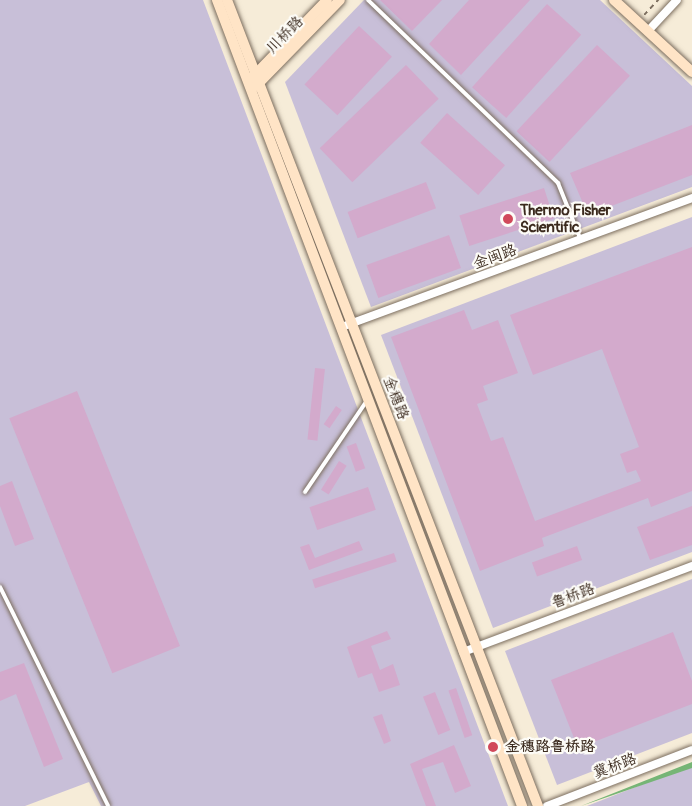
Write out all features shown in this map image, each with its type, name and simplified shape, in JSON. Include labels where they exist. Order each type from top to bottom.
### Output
[{"type":"street","name":"金穗路","points":[[217,0],[254,82],[352,324],[538,806]]},
{"type":"street","name":"金穗路","points":[[226,0],[341,328],[522,806]]},
{"type":"street","name":"川桥路","points":[[254,82],[327,0]]},
{"type":"street","name":"川桥路","points":[[254,82],[340,0]]},
{"type":"street","points":[[614,0],[692,72]]},
{"type":"street","points":[[648,31],[677,0]]},
{"type":"street","name":"金闽路","points":[[341,328],[692,198]]},
{"type":"street","name":"鲁桥路","points":[[463,652],[692,566]]},
{"type":"street","name":"冀桥路","points":[[547,806],[692,750]]},
{"type":"lane","points":[[368,0],[558,183],[580,239]]},
{"type":"lane","points":[[305,492],[368,399]]},
{"type":"lane","points":[[0,587],[108,806]]},
{"type":"path","points":[[637,22],[658,0]]},
{"type":"shaded area","points":[[0,0],[203,0],[508,806],[101,806],[89,782],[25,806],[0,806]]},
{"type":"shaded area","points":[[364,0],[600,0],[692,86],[692,187],[371,307],[285,82]]},
{"type":"shaded area","points":[[692,217],[692,552],[493,628],[381,335]]},
{"type":"shaded area","points":[[692,579],[692,733],[557,785],[505,651]]},
{"type":"shaded area","points":[[692,765],[692,806],[587,806]]},
{"type":"green space","points":[[692,762],[692,768],[581,806]]},
{"type":"building","points":[[380,0],[442,0],[412,31]]},
{"type":"building","points":[[469,0],[530,0],[461,75],[429,44]]},
{"type":"building","points":[[547,4],[581,35],[506,118],[472,87]]},
{"type":"building","points":[[359,26],[392,57],[337,115],[304,85]]},
{"type":"building","points":[[597,45],[630,76],[549,162],[517,131]]},
{"type":"building","points":[[406,65],[439,99],[352,182],[320,148]]},
{"type":"building","points":[[447,113],[505,165],[478,195],[420,143]]},
{"type":"building","points":[[692,125],[692,175],[588,215],[570,173]]},
{"type":"building","points":[[426,182],[436,208],[358,238],[348,212]]},
{"type":"building","name":"Thermo Fisher Scientific","points":[[544,188],[554,218],[469,246],[459,216]]},
{"type":"building","points":[[449,235],[461,268],[378,298],[366,265]]},
{"type":"building","points":[[692,247],[692,491],[651,507],[648,498],[542,538],[544,546],[480,571],[391,337],[464,310],[472,330],[498,320],[518,373],[483,386],[488,400],[477,404],[491,441],[503,437],[535,521],[641,481],[636,470],[627,473],[620,454],[639,447],[602,349],[533,375],[510,315]]},
{"type":"building","points":[[315,368],[325,369],[317,441],[307,440]]},
{"type":"building","points":[[77,391],[180,646],[112,673],[9,418]]},
{"type":"building","points":[[336,406],[342,410],[330,428],[324,424]]},
{"type":"building","points":[[356,443],[365,468],[356,472],[347,446]]},
{"type":"building","points":[[339,461],[347,466],[329,495],[321,490]]},
{"type":"building","points":[[12,481],[34,539],[15,546],[0,506],[0,486]]},
{"type":"building","points":[[368,487],[376,510],[317,530],[309,507]]},
{"type":"building","points":[[692,506],[692,545],[650,560],[637,527]]},
{"type":"building","points":[[359,541],[363,550],[309,570],[300,547],[309,544],[315,558]]},
{"type":"building","points":[[577,546],[582,560],[537,577],[532,562]]},
{"type":"building","points":[[394,553],[397,562],[315,588],[312,580]]},
{"type":"building","points":[[387,631],[391,639],[371,646],[380,670],[393,664],[400,685],[379,692],[372,673],[358,678],[347,647]]},
{"type":"building","points":[[673,632],[692,681],[692,704],[578,748],[551,680]]},
{"type":"building","points":[[24,663],[63,759],[44,767],[16,694],[0,701],[0,672]]},
{"type":"building","points":[[456,688],[472,735],[465,738],[448,691]]},
{"type":"building","points":[[435,692],[450,730],[438,735],[423,697]]},
{"type":"building","points":[[382,714],[391,741],[384,744],[373,717]]},
{"type":"building","points":[[454,745],[471,786],[455,793],[443,762],[422,769],[436,806],[426,806],[410,764]]},
{"type":"place","name":"Thermo Fisher Scientific","points":[[508,219]]},
{"type":"place","name":"金穗路鲁桥路","points":[[493,747]]}]
